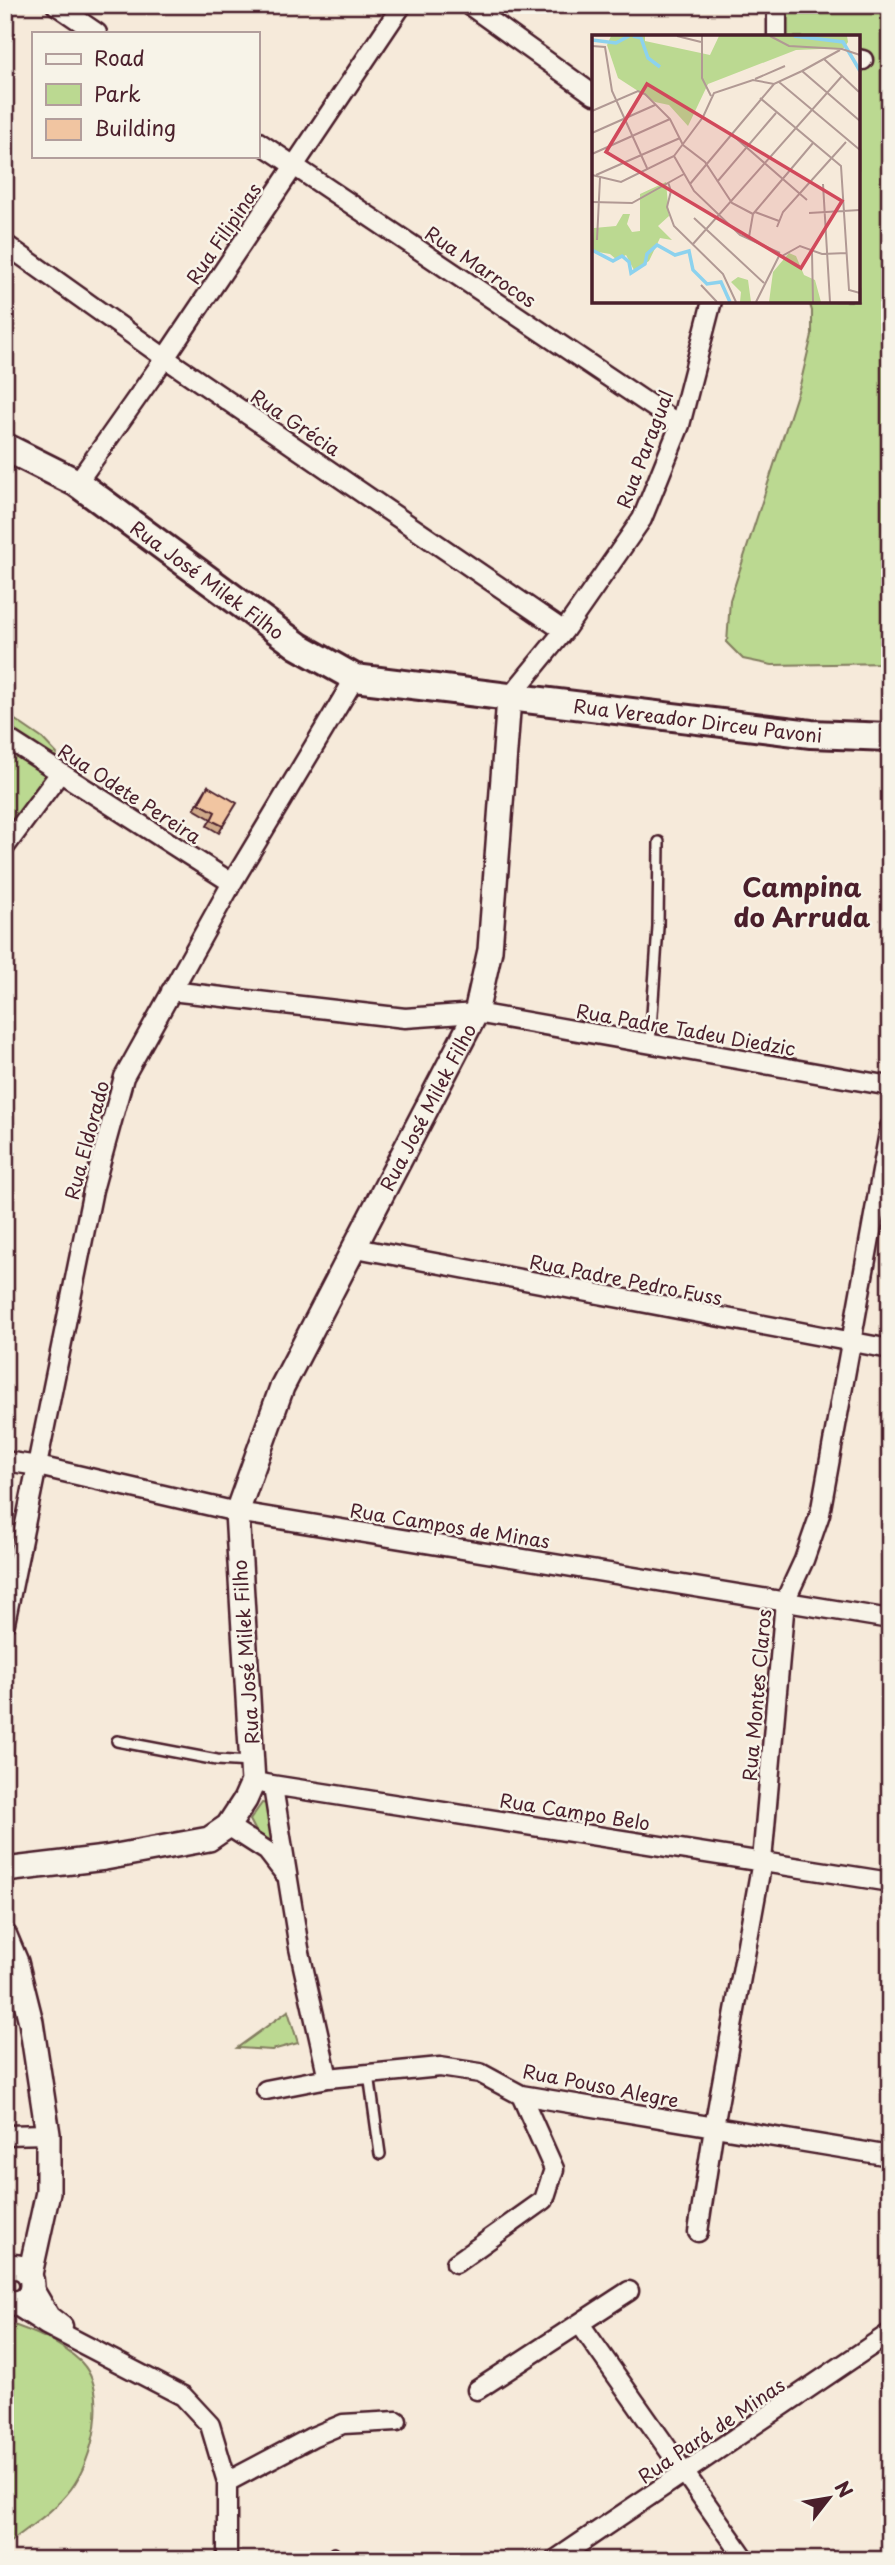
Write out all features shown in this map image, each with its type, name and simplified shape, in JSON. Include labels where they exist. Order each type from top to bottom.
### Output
[{"type":"main road","name":"Rua José Milek Filho","points":[[5,447],[77,483],[298,646],[355,678],[509,698]]},
{"type":"main road","name":"Rua Vereador Dirceu Pavoni","points":[[509,698],[811,734],[890,737]]},
{"type":"street","points":[[56,5],[96,32]]},
{"type":"street","name":"Rua Filipinas","points":[[77,483],[165,358],[402,5]]},
{"type":"street","points":[[469,5],[592,93]]},
{"type":"street","points":[[777,5],[777,35]]},
{"type":"street","name":"Rua Marrocos","points":[[259,142],[680,425]]},
{"type":"street","name":"Rua Grécia","points":[[5,244],[165,358],[564,631]]},
{"type":"street","name":"Rua Paragual","points":[[509,698],[564,631],[642,519],[680,425],[711,303]]},
{"type":"street","name":"Rua Eldorado","points":[[5,1623],[93,1190],[124,1077],[232,883],[355,678]]},
{"type":"street","name":"Rua José Milek Filho","points":[[259,1777],[237,1512],[282,1387],[476,1013],[490,950],[509,698]]},
{"type":"street","name":"Rua Odete Pereira","points":[[5,737],[232,883]]},
{"type":"street","points":[[5,847],[60,773]]},
{"type":"street","name":"Rua Padre Tadeu Diedzic","points":[[171,991],[405,1018],[476,1013],[890,1086]]},
{"type":"street","name":"Rua Montes Claros","points":[[698,2232],[762,1861],[785,1601],[804,1560],[820,1514],[890,1127]]},
{"type":"street","name":"Rua Padre Pedro Fuss","points":[[356,1248],[890,1349]]},
{"type":"street","name":"Rua Campos de Minas","points":[[5,1461],[38,1466],[237,1512],[890,1619]]},
{"type":"street","points":[[5,1870],[105,1858],[209,1839],[228,1826],[259,1777]]},
{"type":"street","points":[[259,1777],[286,1875],[328,2078]]},
{"type":"street","name":"Rua Campo Belo","points":[[259,1777],[890,1882]]},
{"type":"street","points":[[228,1826],[267,1851],[286,1875]]},
{"type":"street","points":[[5,1936],[16,1962],[31,2022],[48,2134],[48,2192],[31,2281],[26,2299],[19,2303],[8,2302]]},
{"type":"street","name":"Rua Pouso Alegre","points":[[266,2090],[328,2078],[440,2067],[480,2073],[521,2095],[890,2156]]},
{"type":"street","points":[[456,2263],[544,2200],[554,2169],[521,2095]]},
{"type":"street","points":[[5,2135],[48,2134]]},
{"type":"street","points":[[5,2268],[43,2209]]},
{"type":"street","points":[[5,2268],[19,2267],[31,2281],[50,2316],[90,2349]]},
{"type":"street","points":[[477,2389],[629,2291]]},
{"type":"street","points":[[8,2302],[90,2349],[183,2396],[210,2425],[227,2482],[227,2560]]},
{"type":"street","points":[[580,2324],[746,2560]]},
{"type":"street","name":"Rua Pará de Minas","points":[[555,2560],[890,2333]]},
{"type":"street","points":[[227,2482],[312,2437],[343,2424],[397,2421]]},
{"type":"lane","points":[[650,1044],[659,842]]},
{"type":"lane","points":[[117,1741],[218,1760],[259,1777]]},
{"type":"lane","points":[[369,2074],[380,2154]]},
{"type":"green space","points":[[778,5],[890,5],[890,663],[772,665],[743,659],[727,643],[730,600],[800,385],[812,335],[810,303],[860,303],[860,35],[773,35]]},
{"type":"green space","points":[[5,713],[43,739],[57,754],[38,793],[5,842]]},
{"type":"green space","points":[[262,1803],[268,1804],[275,1852],[260,1839],[250,1820]]},
{"type":"green space","points":[[288,2011],[298,2043],[272,2050],[237,2048]]},
{"type":"green space","points":[[5,2322],[45,2338],[81,2362],[90,2375],[95,2390],[96,2408],[95,2426],[86,2461],[71,2489],[48,2512],[5,2546]]},
{"type":"building","points":[[208,786],[237,803],[223,826],[211,820],[215,812],[199,803]]},
{"type":"district","name":"Campina do Arruda","points":[[802,900]]}]
